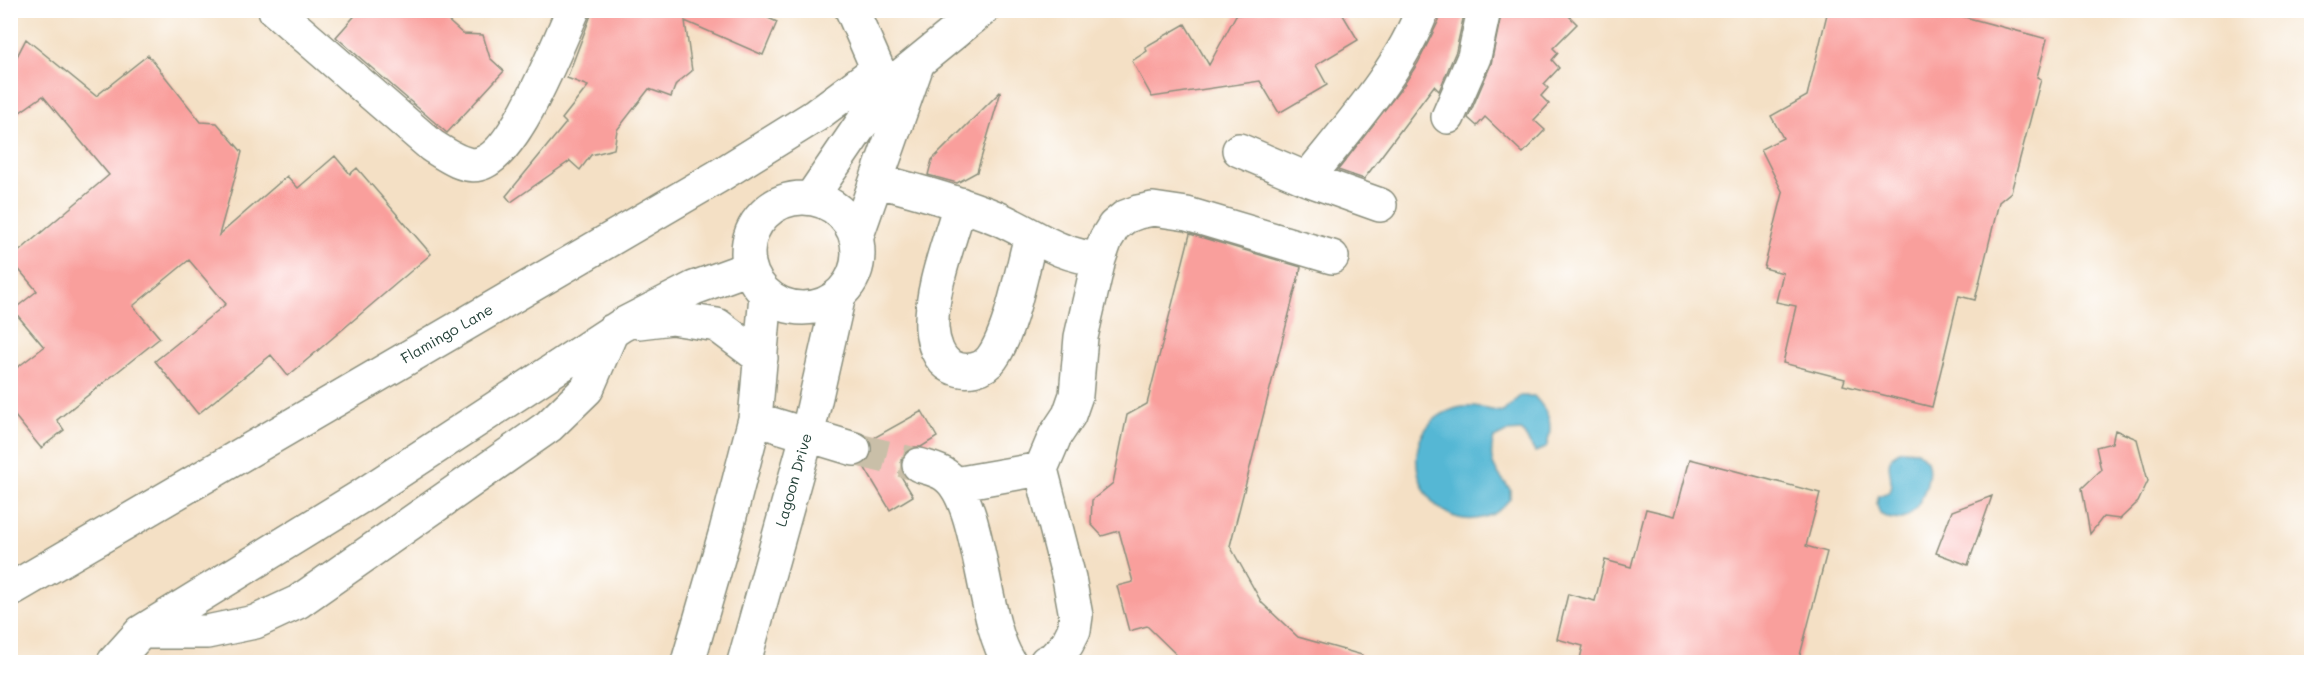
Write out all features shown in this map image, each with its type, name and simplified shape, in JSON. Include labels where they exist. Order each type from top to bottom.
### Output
[{"type":"street","points":[[275,10],[432,146],[458,161],[478,165],[494,157],[509,141],[527,110],[573,10]]},
{"type":"street","points":[[852,10],[888,90],[878,181],[856,238]]},
{"type":"street","points":[[811,198],[888,90],[982,10]]},
{"type":"street","points":[[1307,179],[1379,85],[1407,44],[1422,10]]},
{"type":"street","points":[[1448,117],[1474,57],[1484,10]]},
{"type":"street","name":"Flamingo Lane","points":[[10,590],[717,177],[815,116],[888,90]]},
{"type":"street","points":[[1239,150],[1307,179],[1380,205]]},
{"type":"street","points":[[878,181],[960,204],[1000,219],[1044,244],[1073,255],[1099,259]]},
{"type":"street","points":[[688,663],[755,419],[761,358],[758,282],[747,252],[750,237],[761,217],[780,203],[795,198],[811,198],[827,203],[840,212],[850,224],[856,238],[858,254],[856,270],[849,284],[839,296],[825,304],[810,308],[794,308],[779,304],[758,282]]},
{"type":"street","points":[[960,204],[936,294],[932,329],[935,345],[942,359],[952,367],[966,370],[981,368],[991,360],[1005,330],[1031,236]]},
{"type":"street","points":[[1046,663],[1053,659],[1066,644],[1074,630],[1076,616],[1070,578],[1041,469],[1055,436],[1070,415],[1076,395],[1082,337],[1099,259],[1106,239],[1114,226],[1125,217],[1153,209],[1186,214],[1332,257]]},
{"type":"street","points":[[114,663],[141,632],[360,497],[617,328],[694,288],[758,282]]},
{"type":"street","name":"Lagoon Drive","points":[[744,663],[807,436],[839,296]]},
{"type":"street","points":[[617,328],[672,318],[717,325],[761,358]]},
{"type":"street","points":[[141,632],[207,632],[255,622],[298,602],[549,426],[587,389],[617,328]]},
{"type":"street","points":[[755,419],[854,449]]},
{"type":"street","points":[[919,465],[946,475],[955,484],[962,498],[975,534],[997,637],[1009,663]]},
{"type":"street","points":[[955,484],[1041,469]]},
{"type":"street","points":[[726,531],[776,543]]},
{"type":"water","points":[[1520,396],[1534,396],[1547,414],[1550,433],[1546,448],[1535,452],[1522,431],[1506,432],[1494,438],[1492,460],[1496,471],[1510,489],[1510,499],[1493,514],[1469,519],[1448,514],[1431,500],[1421,481],[1417,459],[1421,438],[1434,420],[1457,408],[1474,407],[1503,412]]},
{"type":"water","points":[[1901,450],[1917,451],[1927,461],[1929,468],[1919,503],[1908,516],[1896,520],[1880,514],[1877,505],[1878,496],[1889,492],[1891,479],[1889,464],[1894,455]]},
{"type":"building","points":[[360,10],[436,10],[463,34],[483,35],[490,58],[504,71],[447,133],[336,37]]},
{"type":"building","points":[[593,10],[751,10],[777,22],[763,55],[685,21],[692,71],[676,84],[671,97],[649,89],[617,130],[614,149],[591,155],[580,170],[570,161],[511,202],[506,196],[566,123],[562,119],[588,86],[567,78]]},
{"type":"building","points":[[1273,10],[1340,10],[1358,40],[1316,65],[1327,85],[1279,113],[1260,81],[1152,97],[1132,61],[1147,51],[1145,47],[1185,24],[1209,65],[1236,15]]},
{"type":"building","points":[[1444,10],[1465,10],[1456,51],[1439,91],[1434,86],[1364,179],[1338,170],[1403,86],[1418,63]]},
{"type":"building","points":[[1502,10],[1563,10],[1577,24],[1553,48],[1558,53],[1552,60],[1559,68],[1544,84],[1548,88],[1541,96],[1549,104],[1534,120],[1545,130],[1523,153],[1485,117],[1477,126],[1468,118],[1491,64]]},
{"type":"building","points":[[1828,10],[1939,10],[2047,39],[2037,77],[2041,79],[2011,192],[1999,202],[1975,300],[1959,296],[1932,407],[1843,385],[1845,379],[1783,363],[1796,306],[1776,302],[1783,273],[1764,268],[1783,193],[1761,149],[1783,138],[1771,116],[1807,96]]},
{"type":"building","points":[[26,39],[96,96],[148,55],[201,122],[217,123],[242,152],[219,235],[287,176],[298,188],[335,156],[350,174],[357,168],[431,254],[288,376],[271,355],[198,414],[155,361],[226,304],[189,260],[133,306],[160,338],[57,420],[64,430],[41,448],[10,410],[10,373],[44,347],[13,310],[37,291],[10,259],[109,175],[43,96],[10,119],[10,70]]},
{"type":"building","points":[[1001,91],[977,172],[957,183],[928,175],[932,160]]},
{"type":"building","points":[[1190,234],[1301,267],[1230,546],[1262,603],[1298,637],[1362,655],[1361,663],[1185,663],[1147,626],[1129,631],[1117,586],[1133,582],[1119,531],[1102,536],[1091,524],[1092,500],[1113,483],[1127,415],[1147,404]]},
{"type":"building","points":[[922,411],[937,437],[921,447],[914,447],[906,452],[901,460],[902,472],[899,473],[913,496],[890,510],[863,465],[872,454],[870,440]]},
{"type":"building","points":[[2115,430],[2137,439],[2148,481],[2138,502],[2120,519],[2103,517],[2090,534],[2082,488],[2101,470],[2096,447],[2112,443]]},
{"type":"building","points":[[1690,459],[1820,493],[1806,546],[1827,552],[1798,663],[1579,663],[1583,646],[1557,639],[1568,594],[1595,601],[1605,560],[1631,567],[1646,509],[1675,516]]},
{"type":"building","points":[[1992,496],[1968,565],[1936,553],[1952,511]]},
{"type":"tunnel","points":[[854,449],[919,465]]}]
